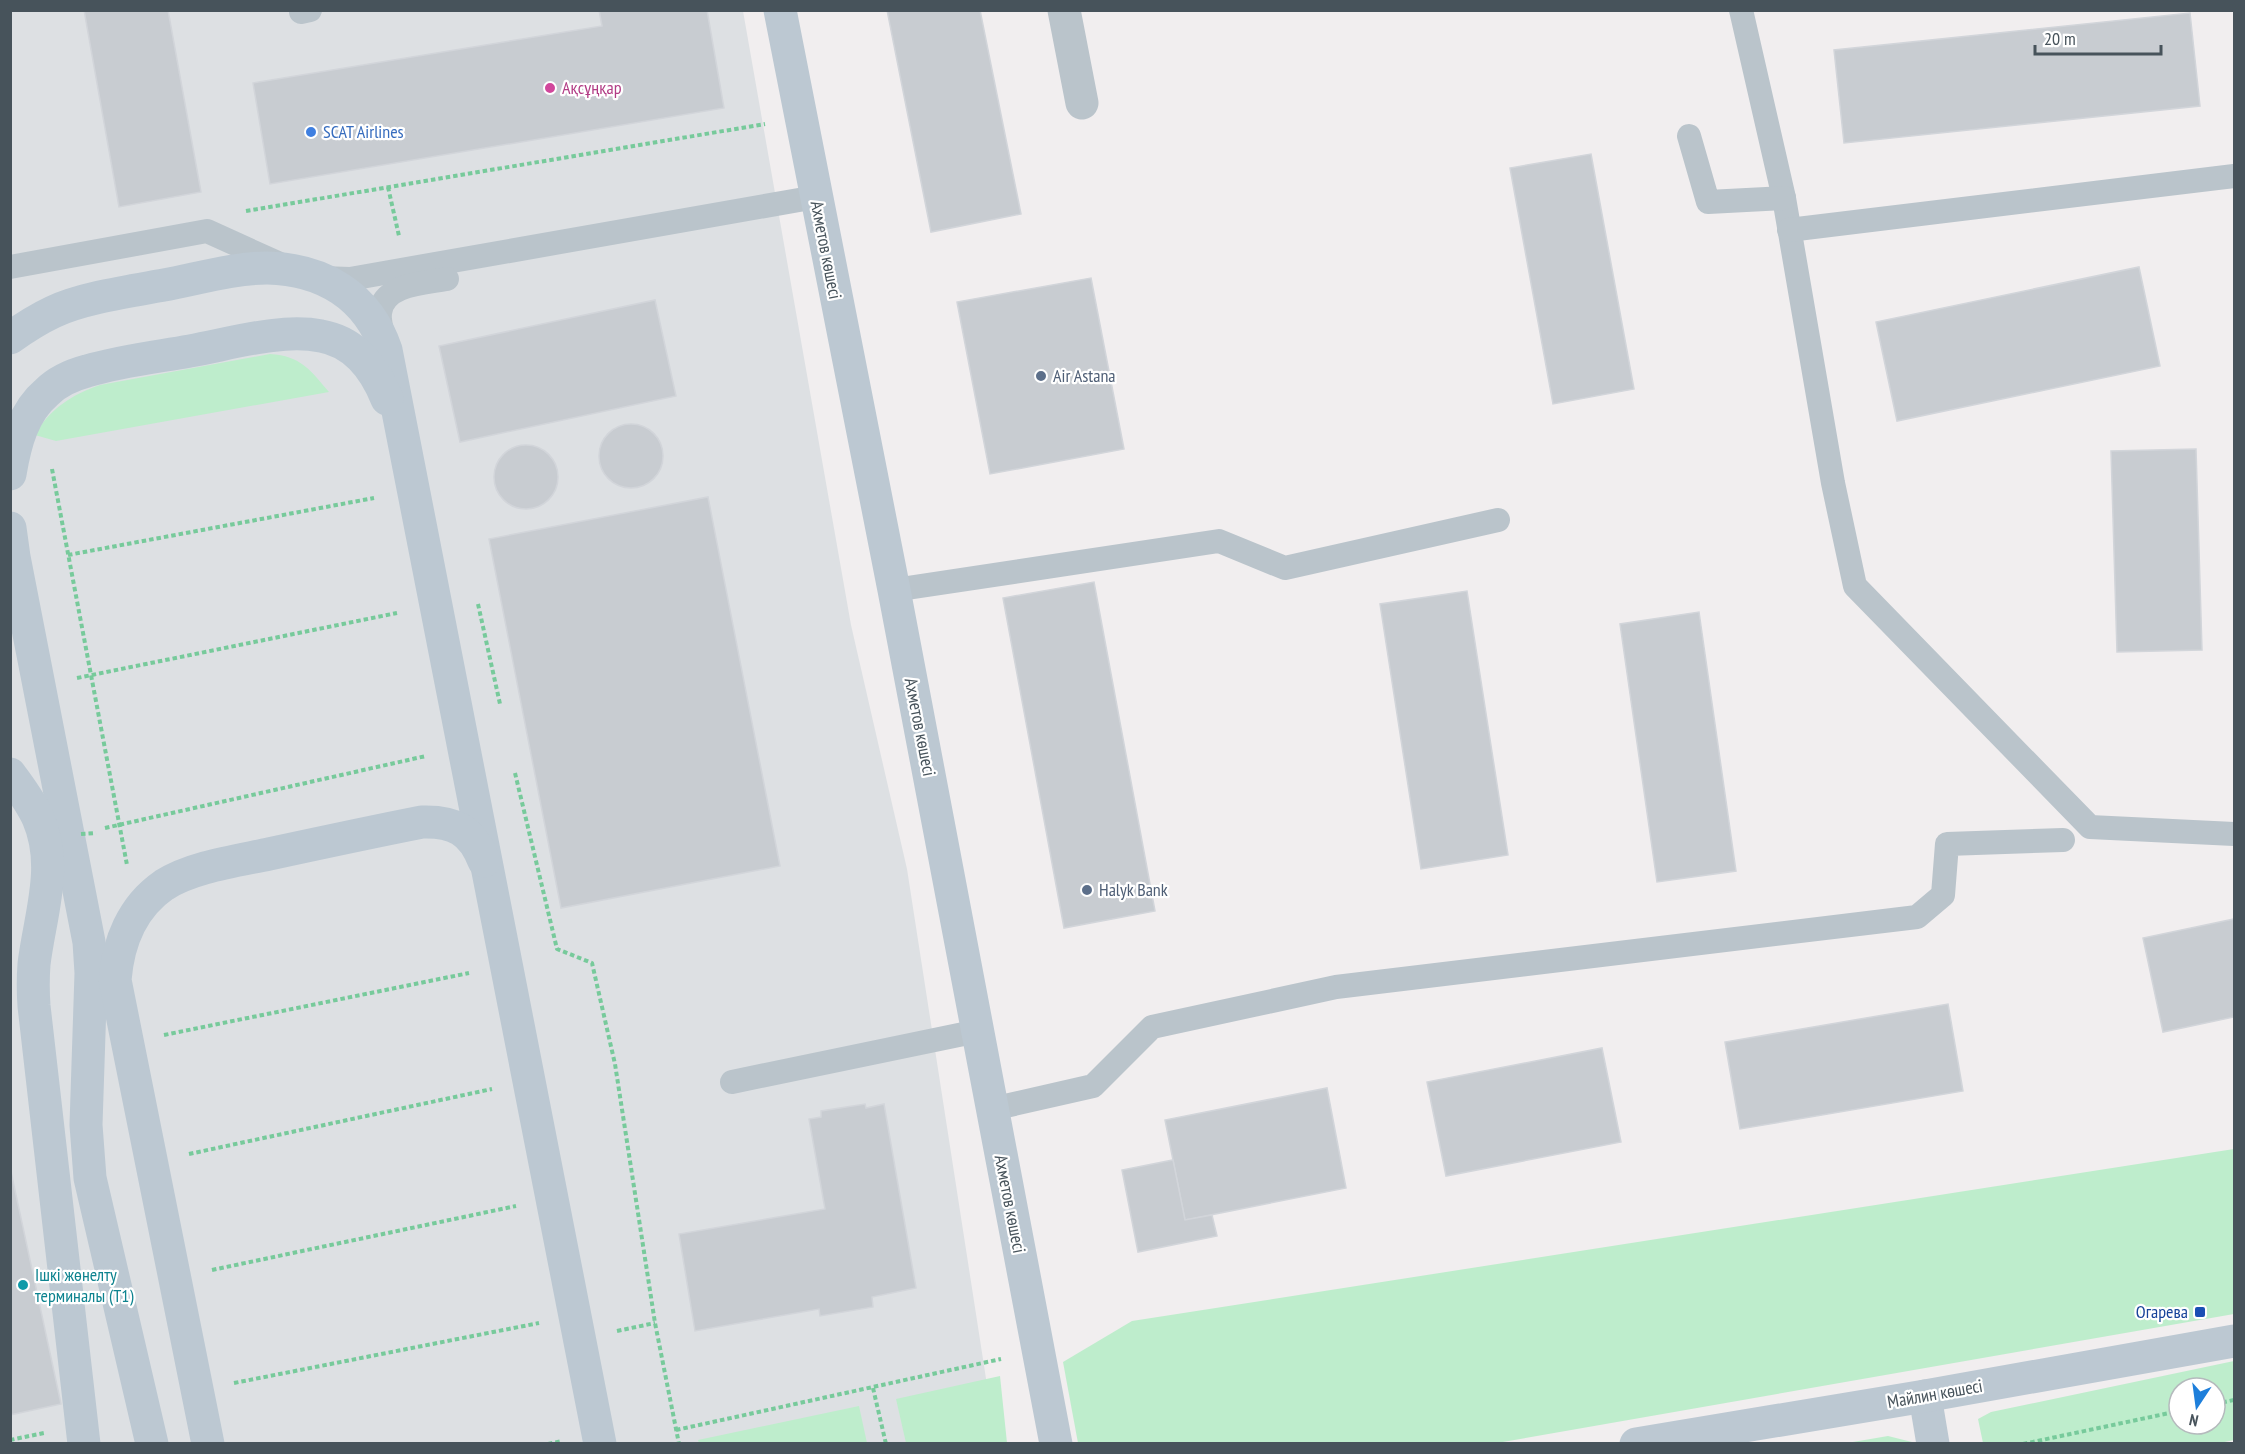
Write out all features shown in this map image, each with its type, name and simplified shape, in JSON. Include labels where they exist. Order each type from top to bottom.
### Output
[{"type":"street","name":"Ахметов көшесі","points":[[780,10],[894,590],[1056,1443]]},
{"type":"street","points":[[1064,10],[1082,103]]},
{"type":"street","points":[[10,338],[55,310],[82,302],[248,269],[268,268],[304,274],[334,285],[362,305],[373,320],[386,350],[599,1441]]},
{"type":"street","points":[[10,474],[20,430],[33,407],[46,392],[66,378],[114,365],[280,334],[322,336],[354,351],[368,363],[380,380],[407,457]]},
{"type":"street","points":[[10,528],[89,942],[86,1125],[90,1178],[152,1443]]},
{"type":"street","points":[[10,774],[29,801],[45,841],[48,883],[34,963],[34,1006],[84,1443]]},
{"type":"street","points":[[208,1443],[116,980],[117,956],[124,935],[150,898],[164,885],[183,876],[218,865],[422,822],[446,822],[471,837],[483,858],[489,877]]},
{"type":"street","name":"Майлин көшесі","points":[[1636,1443],[1925,1396],[2235,1341]]},
{"type":"street","points":[[1925,1396],[1933,1443]]},
{"type":"lane","points":[[1741,10],[1784,198],[1833,483],[1855,586],[2090,827],[2235,834]]},
{"type":"lane","points":[[1689,136],[1708,202],[1784,198]]},
{"type":"lane","points":[[1789,230],[2235,176]]},
{"type":"lane","points":[[10,267],[207,231],[304,274],[326,279],[350,279],[817,204]]},
{"type":"lane","points":[[386,350],[380,319],[382,305],[390,295],[409,286],[817,204]]},
{"type":"lane","points":[[199,279],[214,271],[223,256],[220,244],[207,231]]},
{"type":"lane","points":[[894,590],[1219,541],[1285,568],[1498,520]]},
{"type":"lane","points":[[992,1109],[1093,1086],[1152,1027],[1336,987],[1917,917],[1943,896],[1947,844],[2063,840]]},
{"type":"lane","points":[[732,1082],[978,1031]]},
{"type":"path","points":[[207,231],[236,213],[774,123]]},
{"type":"path","points":[[68,555],[374,498]]},
{"type":"path","points":[[91,675],[397,613]]},
{"type":"path","points":[[68,836],[464,748]]},
{"type":"path","points":[[515,773],[557,949],[592,963],[615,1064],[655,1323],[679,1443]]},
{"type":"path","points":[[160,1036],[469,973]]},
{"type":"path","points":[[183,1156],[493,1089]]},
{"type":"path","points":[[205,1271],[516,1205]]},
{"type":"path","points":[[226,1384],[540,1323]]},
{"type":"path","points":[[676,1430],[1006,1358]]},
{"type":"path","points":[[873,1388],[886,1443]]},
{"type":"path","points":[[2023,1443],[2167,1413]]},
{"type":"path","points":[[548,1443],[563,1440]]},
{"type":"shaded area","points":[[10,11],[743,11],[851,625],[907,869],[996,1443],[11,1443]]},
{"type":"green space","points":[[270,354],[297,361],[310,371],[329,392],[56,441],[35,435],[47,417],[55,410],[80,393],[100,385]]},
{"type":"green space","points":[[2234,1149],[2234,1314],[1497,1443],[1078,1443],[1063,1362],[1132,1321]]},
{"type":"green space","points":[[2234,1361],[2234,1440],[2215,1444],[1983,1443],[1978,1419],[1991,1412]]},
{"type":"green space","points":[[1000,1376],[1007,1443],[906,1443],[896,1399]]},
{"type":"green space","points":[[859,1406],[867,1443],[699,1443],[698,1440]]},
{"type":"green space","points":[[1888,1436],[1916,1443],[1847,1443]]},
{"type":"building","points":[[84,10],[168,10],[201,192],[119,207]]},
{"type":"building","points":[[599,10],[707,10],[724,108],[270,184],[253,83],[602,26]]},
{"type":"building","points":[[887,10],[980,10],[1021,214],[931,232]]},
{"type":"building","points":[[2190,13],[2200,106],[1844,143],[1834,50]]},
{"type":"building","points":[[1591,154],[1634,389],[1553,404],[1510,168]]},
{"type":"building","points":[[2139,267],[2160,366],[1897,421],[1876,322]]},
{"type":"building","name":"Air Astana","points":[[1091,278],[1124,449],[990,474],[957,302]]},
{"type":"building","points":[[655,300],[676,396],[460,442],[439,346]]},
{"type":"building","points":[[625,424],[637,424],[654,433],[661,444],[663,456],[661,468],[654,479],[637,488],[625,488],[613,483],[604,474],[599,462],[599,450],[604,438],[613,429]]},
{"type":"building","points":[[520,445],[532,445],[549,454],[556,465],[558,477],[556,489],[549,500],[532,509],[520,509],[508,504],[499,495],[494,483],[494,471],[499,459],[508,450]]},
{"type":"building","points":[[2196,449],[2202,650],[2117,652],[2111,451]]},
{"type":"building","points":[[708,497],[780,866],[561,908],[489,539]]},
{"type":"building","points":[[1094,582],[1155,911],[1064,928],[1003,598]]},
{"type":"building","points":[[1467,591],[1508,855],[1421,869],[1380,604]]},
{"type":"building","points":[[1699,612],[1736,871],[1657,882],[1620,624]]},
{"type":"building","points":[[2234,919],[2234,1017],[2163,1032],[2143,938]]},
{"type":"building","points":[[1948,1004],[1963,1091],[1740,1129],[1725,1042]]},
{"type":"building","points":[[1602,1048],[1621,1142],[1446,1176],[1427,1082]]},
{"type":"building","points":[[1327,1088],[1346,1188],[1185,1220],[1165,1120]]},
{"type":"building","points":[[865,1104],[866,1108],[884,1104],[916,1288],[872,1297],[873,1307],[820,1316],[819,1309],[695,1331],[679,1234],[825,1209],[809,1119],[821,1117],[821,1111]]},
{"type":"building","points":[[1173,1160],[1185,1220],[1212,1215],[1217,1236],[1138,1252],[1122,1170]]},
{"type":"building","name":"Ішкі жөнелту терминалы (Т1)","points":[[10,1167],[61,1404],[10,1415]]},
{"type":"place","name":"Ақсұңқар","points":[[550,88]]},
{"type":"place","name":"SCAT Airlines","points":[[311,132]]},
{"type":"place","name":"Air Astana","points":[[1041,376]]},
{"type":"place","name":"Halyk Bank","points":[[1087,890]]},
{"type":"place","name":"Ішкі жөнелту терминалы (Т1)","points":[[23,1285]]},
{"type":"place","name":"Огарева","points":[[2200,1312]]}]
